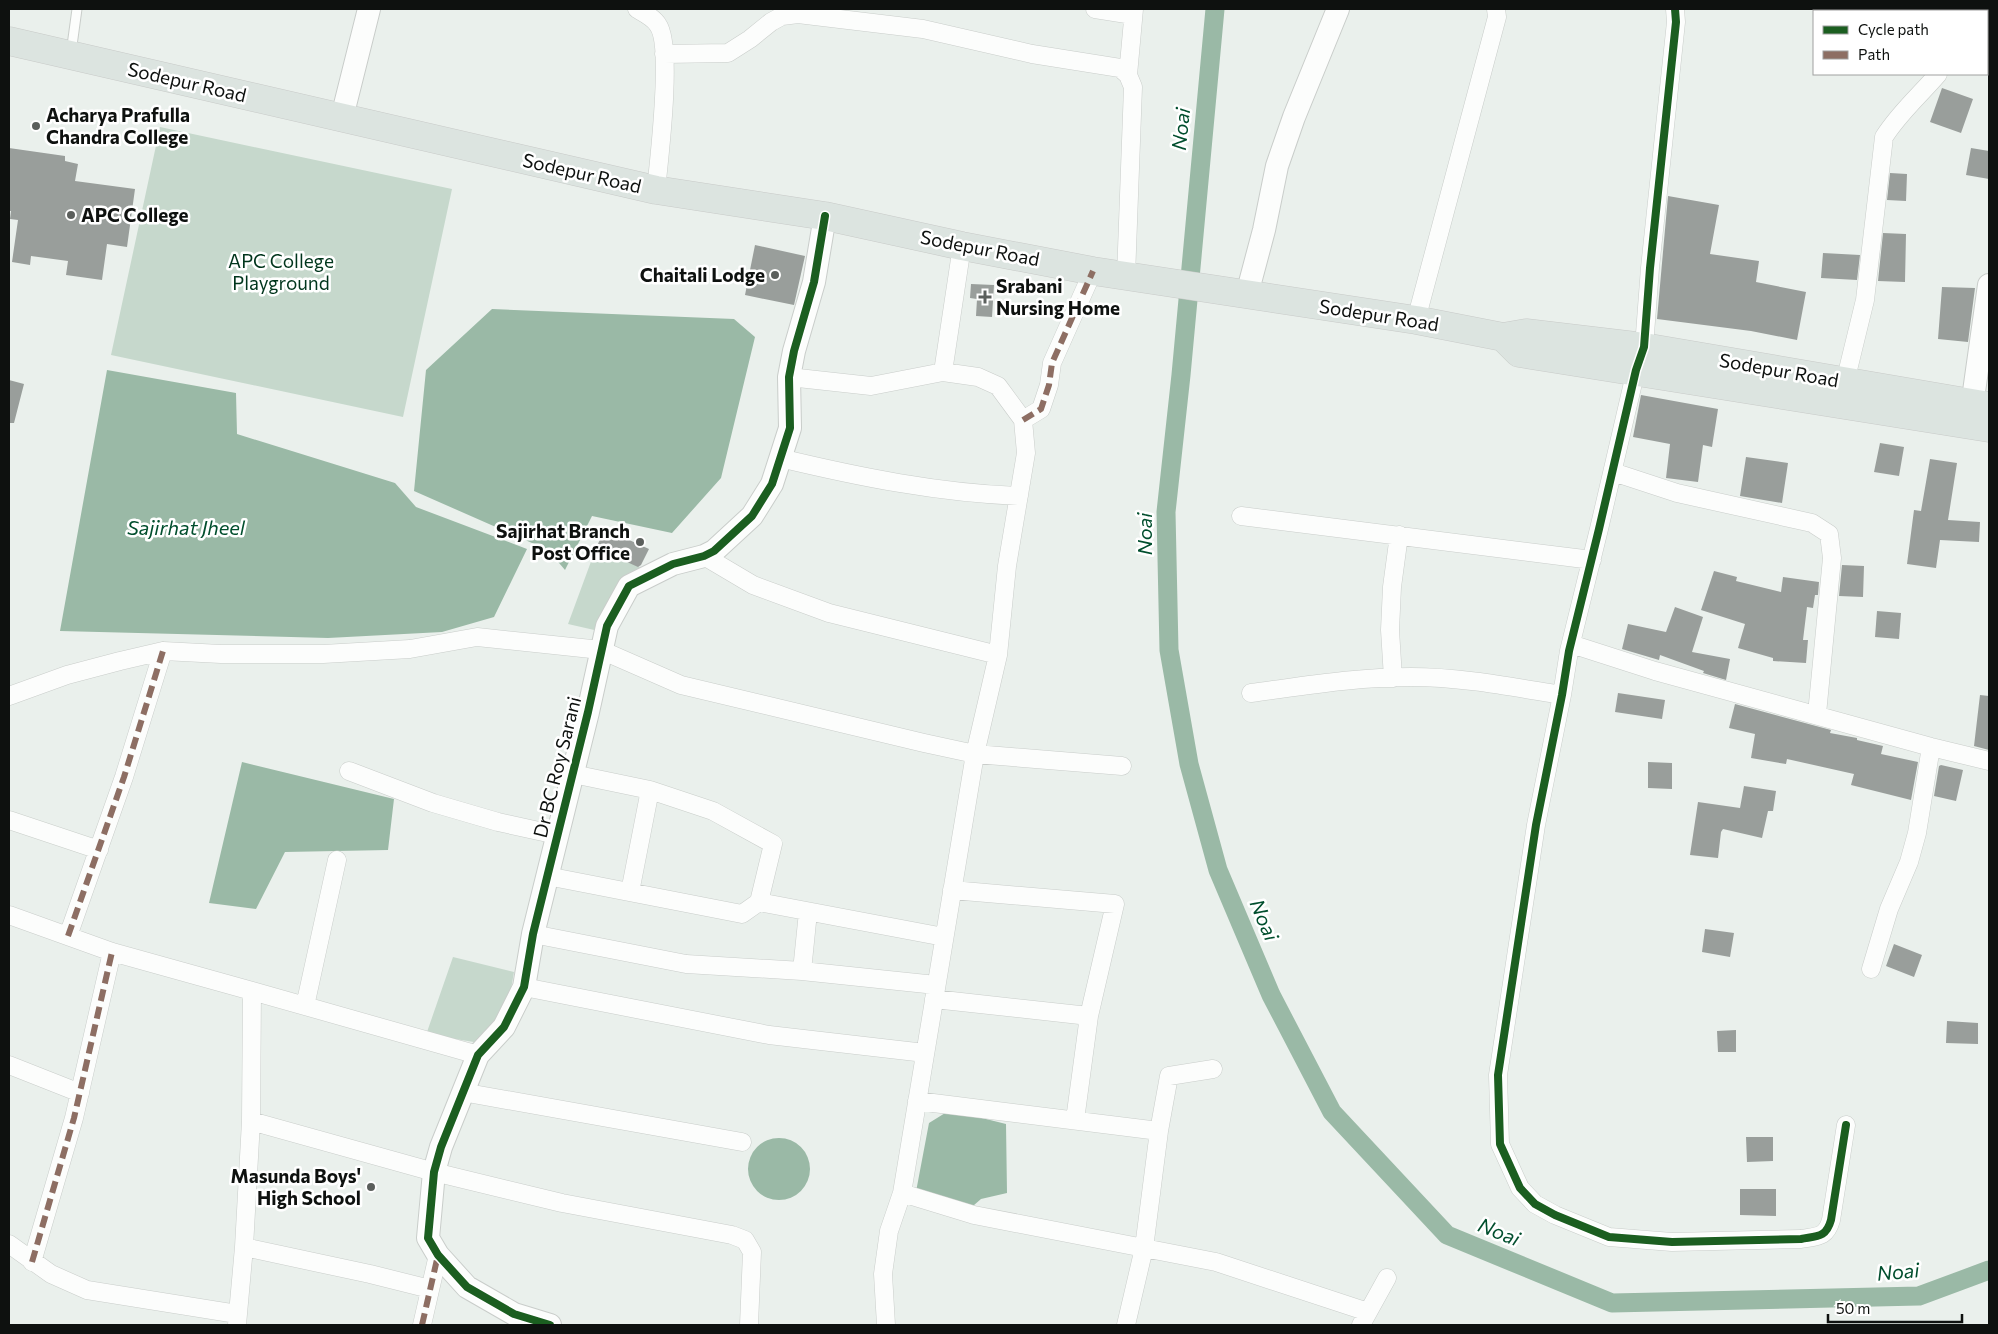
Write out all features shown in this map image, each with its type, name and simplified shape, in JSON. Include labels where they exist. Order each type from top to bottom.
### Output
[{"type":"main road","name":"Sodepur Road","points":[[9,41],[656,190],[825,216],[962,246],[1093,271],[1416,320],[1503,336],[1526,333],[1640,359],[1845,382],[1980,416]]},
{"type":"main road","points":[[1640,359],[1980,416]]},
{"type":"street","points":[[342,117],[370,9]]},
{"type":"street","points":[[637,9],[659,25],[664,43],[662,126],[656,190]]},
{"type":"street","points":[[1096,9],[1133,12],[1128,74],[1132,87],[1138,278]]},
{"type":"street","points":[[1238,292],[1264,230],[1277,166],[1294,117],[1338,9]]},
{"type":"street","points":[[1416,320],[1497,17],[1496,9]]},
{"type":"street","points":[[1675,9],[1676,22],[1640,359],[1571,644],[1536,825],[1498,1075],[1500,1144],[1520,1188],[1535,1204],[1554,1215],[1609,1237],[1672,1242],[1808,1238],[1828,1231],[1846,1125]]},
{"type":"street","points":[[664,54],[728,54],[782,16],[843,14],[923,29],[1032,54],[1120,68],[1128,74]]},
{"type":"street","points":[[1845,382],[1864,300],[1884,137],[1895,119],[1917,99],[1937,75]]},
{"type":"street","name":"Dr BC Roy Sarani","points":[[550,1325],[514,1314],[466,1288],[438,1255],[428,1238],[434,1172],[441,1146],[478,1056],[504,1027],[524,988],[533,934],[608,626],[629,586],[673,564],[704,556],[714,551],[752,516],[772,484],[790,428],[790,377],[794,351],[814,282],[825,216]]},
{"type":"street","points":[[943,372],[962,246]]},
{"type":"street","points":[[1023,420],[1040,409],[1049,385],[1052,363],[1093,271]]},
{"type":"street","points":[[1980,416],[1989,284]]},
{"type":"street","points":[[790,377],[871,386],[943,372],[978,378],[998,386],[1023,420],[1026,453],[1007,566],[998,655],[975,754],[902,1192],[889,1231],[883,1274],[886,1325]]},
{"type":"street","points":[[780,458],[821,468],[920,486],[974,494],[1019,496]]},
{"type":"street","points":[[1613,472],[1677,493],[1812,522],[1829,534],[1832,558],[1817,714]]},
{"type":"street","points":[[1241,516],[1592,560]]},
{"type":"street","points":[[1393,678],[1390,630],[1391,596],[1399,535]]},
{"type":"street","points":[[704,556],[753,584],[829,613],[998,655]]},
{"type":"street","points":[[9,696],[67,675],[120,660],[163,651],[221,654],[323,654],[410,649],[477,637],[601,650],[681,684],[975,754],[1122,766]]},
{"type":"street","points":[[1571,644],[1655,671],[1817,714],[1932,748],[1989,761]]},
{"type":"street","points":[[68,936],[124,777],[163,651]]},
{"type":"street","points":[[1251,693],[1370,678],[1393,678],[1453,679],[1498,684],[1562,695]]},
{"type":"street","points":[[1871,969],[1889,909],[1909,862],[1917,833],[1932,748]]},
{"type":"street","points":[[349,771],[433,803],[498,822],[557,835]]},
{"type":"street","points":[[547,876],[742,914],[759,902],[773,844],[713,811],[650,790],[572,774]]},
{"type":"street","points":[[630,892],[650,790]]},
{"type":"street","points":[[9,820],[99,850]]},
{"type":"street","points":[[305,1006],[337,860]]},
{"type":"street","points":[[952,890],[1115,904],[1089,1016],[1075,1120]]},
{"type":"street","points":[[759,902],[944,937]]},
{"type":"street","points":[[802,971],[808,912]]},
{"type":"street","points":[[9,915],[112,952],[478,1056]]},
{"type":"street","points":[[533,934],[686,964],[802,971],[1089,1016]]},
{"type":"street","points":[[32,1262],[80,1093],[112,952]]},
{"type":"street","points":[[524,988],[769,1035],[925,1053]]},
{"type":"street","points":[[9,1244],[50,1274],[87,1290],[237,1320],[244,1246],[251,1121],[252,991]]},
{"type":"street","points":[[9,1065],[80,1093]]},
{"type":"street","points":[[1126,1325],[1144,1248],[1159,1130],[1169,1076],[1213,1069]]},
{"type":"street","points":[[462,1092],[742,1142]]},
{"type":"street","points":[[917,1102],[1159,1130]]},
{"type":"street","points":[[251,1121],[434,1172],[562,1203],[732,1235],[745,1240],[752,1252],[749,1325]]},
{"type":"street","points":[[902,1192],[974,1215],[1216,1262],[1365,1318],[1387,1278]]},
{"type":"street","points":[[244,1246],[430,1289]]},
{"type":"street","points":[[422,1325],[438,1255]]},
{"type":"lane","points":[[70,56],[77,9]]},
{"type":"green space","name":"APC College Playground","points":[[160,127],[452,189],[403,417],[111,355]]},
{"type":"green space","points":[[596,548],[640,567],[603,632],[568,624]]},
{"type":"green space","points":[[453,957],[514,972],[504,1012],[480,1043],[427,1032]]},
{"type":"water","points":[[492,309],[734,319],[755,337],[721,478],[672,533],[592,516],[565,570],[548,550],[414,491],[426,370]]},
{"type":"water","name":"Sajirhat Jheel","points":[[107,370],[236,393],[237,434],[395,483],[416,507],[527,549],[494,617],[442,632],[328,638],[60,631]]},
{"type":"water","points":[[242,762],[394,799],[388,850],[285,852],[256,909],[209,903]]},
{"type":"water","points":[[950,1110],[1006,1124],[1007,1193],[981,1199],[966,1212],[915,1197],[929,1123]]},
{"type":"water","points":[[773,1138],[785,1138],[801,1147],[808,1157],[810,1169],[808,1181],[801,1191],[785,1200],[773,1200],[762,1195],[753,1186],[748,1175],[748,1163],[753,1152],[762,1143]]},
{"type":"building","points":[[1942,88],[1973,99],[1961,133],[1930,122]]},
{"type":"building","name":"APC College","points":[[9,148],[65,156],[65,161],[78,164],[75,181],[135,189],[127,247],[107,244],[102,280],[66,275],[68,261],[31,256],[30,265],[12,262],[18,220],[10,219],[11,211],[9,211]]},
{"type":"building","points":[[1971,148],[1989,151],[1989,179],[1966,175]]},
{"type":"building","points":[[1890,173],[1907,174],[1906,201],[1887,200]]},
{"type":"building","points":[[1668,196],[1719,205],[1710,254],[1759,261],[1756,282],[1806,292],[1797,340],[1751,331],[1657,319]]},
{"type":"building","points":[[1883,233],[1906,234],[1905,282],[1878,281]]},
{"type":"building","name":"Chaitali Lodge","points":[[755,245],[805,256],[794,305],[745,295]]},
{"type":"building","points":[[1823,253],[1860,255],[1857,280],[1821,278]]},
{"type":"building","points":[[971,284],[994,285],[992,317],[976,316],[977,299],[970,298]]},
{"type":"building","points":[[1942,287],[1975,288],[1968,342],[1938,339]]},
{"type":"building","points":[[9,380],[24,384],[14,423],[9,423]]},
{"type":"building","points":[[1641,395],[1718,409],[1712,447],[1703,445],[1698,482],[1666,478],[1670,444],[1633,437]]},
{"type":"building","points":[[1880,443],[1904,447],[1899,476],[1874,472]]},
{"type":"building","points":[[1746,457],[1788,463],[1782,503],[1740,496]]},
{"type":"building","points":[[1930,459],[1957,463],[1948,520],[1980,522],[1979,542],[1940,540],[1936,568],[1907,564],[1914,510],[1921,511]]},
{"type":"building","points":[[605,529],[649,549],[641,565],[638,567],[596,548]]},
{"type":"building","points":[[1842,565],[1864,566],[1863,597],[1839,596]]},
{"type":"building","points":[[1714,571],[1737,577],[1736,581],[1781,592],[1783,577],[1819,582],[1818,595],[1815,595],[1813,608],[1807,607],[1803,640],[1808,640],[1806,663],[1773,661],[1773,658],[1738,648],[1745,624],[1701,610]]},
{"type":"building","points":[[1675,607],[1703,617],[1692,652],[1730,659],[1726,680],[1703,673],[1704,671],[1660,655],[1659,660],[1622,649],[1628,624],[1666,632]]},
{"type":"building","points":[[1877,611],[1901,613],[1899,639],[1875,637]]},
{"type":"building","points":[[1618,693],[1665,700],[1662,719],[1615,712]]},
{"type":"building","points":[[1980,695],[1989,696],[1989,750],[1974,746]]},
{"type":"building","points":[[1735,704],[1831,730],[1830,733],[1857,738],[1857,740],[1883,746],[1881,754],[1918,762],[1911,800],[1851,785],[1854,774],[1787,759],[1786,764],[1751,758],[1755,734],[1729,728]]},
{"type":"building","points":[[1648,762],[1672,763],[1672,789],[1648,788]]},
{"type":"building","points":[[1939,766],[1963,770],[1956,801],[1934,796]]},
{"type":"building","points":[[1744,786],[1776,791],[1773,811],[1768,811],[1762,838],[1723,829],[1718,858],[1690,855],[1698,802],[1740,808]]},
{"type":"building","points":[[1705,929],[1734,933],[1730,957],[1702,952]]},
{"type":"building","points":[[1894,944],[1922,955],[1914,977],[1886,966]]},
{"type":"building","points":[[1947,1021],[1978,1023],[1978,1044],[1946,1043]]},
{"type":"building","points":[[1736,1030],[1736,1052],[1718,1052],[1717,1031]]},
{"type":"building","points":[[1746,1137],[1773,1137],[1773,1161],[1747,1162]]},
{"type":"building","points":[[1740,1189],[1776,1189],[1776,1216],[1740,1215]]},
{"type":"waterway","name":"Noai","points":[[1215,9],[1181,375],[1166,512],[1169,650],[1189,764],[1218,870],[1271,995],[1332,1112],[1447,1235],[1612,1303],[1919,1296],[1989,1270]]},
{"type":"marked path","points":[[1023,420],[1041,409],[1049,385],[1052,363],[1093,271]]},
{"type":"marked path","points":[[68,936],[124,777],[163,651]]},
{"type":"marked path","points":[[32,1262],[74,1118],[112,952]]},
{"type":"marked path","points":[[422,1325],[438,1255]]},
{"type":"cycle path","points":[[1675,9],[1676,22],[1650,268],[1644,347],[1636,370],[1569,651],[1536,825],[1498,1075],[1500,1144],[1520,1188],[1535,1204],[1555,1215],[1609,1237],[1672,1242],[1801,1239],[1820,1235],[1829,1226],[1846,1125]]},
{"type":"cycle path","points":[[550,1325],[514,1314],[467,1287],[438,1255],[428,1238],[434,1172],[441,1147],[478,1055],[504,1027],[524,987],[533,934],[588,712],[607,626],[629,586],[673,564],[704,556],[714,551],[752,516],[772,484],[790,428],[789,377],[794,351],[814,282],[825,216]]},
{"type":"place","name":"Acharya Prafulla Chandra College","points":[[36,126]]},
{"type":"place","name":"APC College","points":[[71,215]]},
{"type":"place","name":"Chaitali Lodge","points":[[775,275]]},
{"type":"place","name":"Srabani Nursing Home","points":[[985,297]]},
{"type":"place","name":"Sajirhat Branch Post Office","points":[[640,542]]},
{"type":"place","name":"Masunda Boys' High School","points":[[371,1187]]}]
